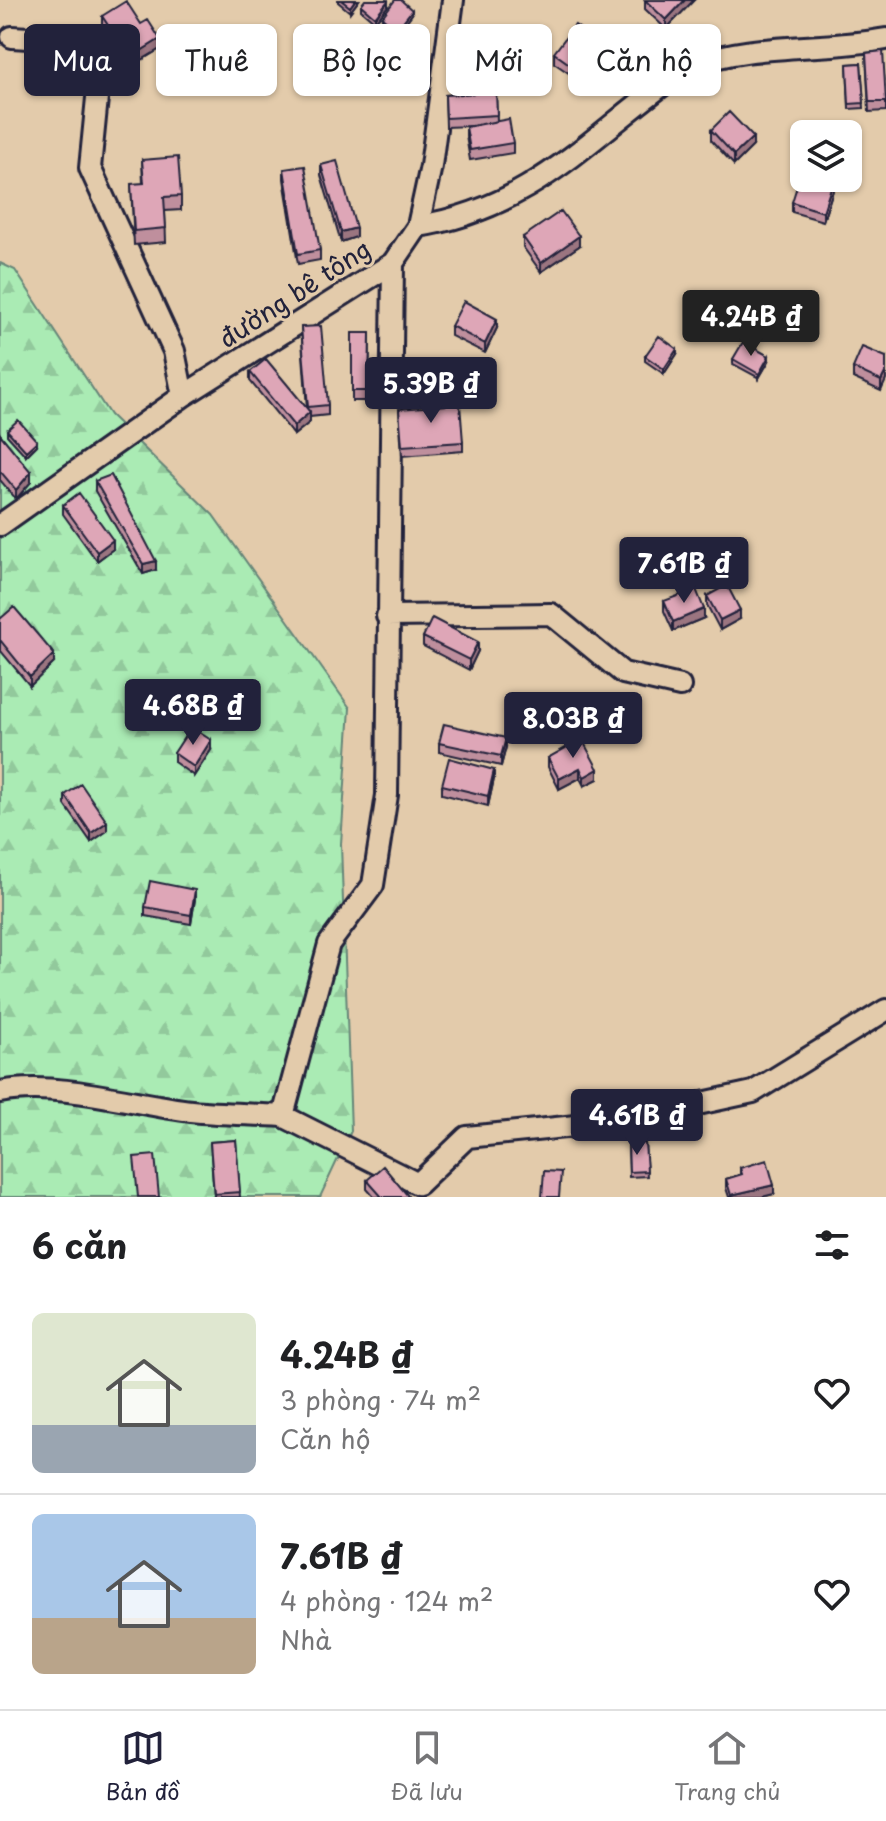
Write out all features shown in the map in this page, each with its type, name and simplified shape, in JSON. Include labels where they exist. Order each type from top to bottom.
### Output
[{"type":"street","name":"đường bê tông","points":[[0,525],[183,396],[393,263],[418,226],[431,166],[453,0]]},
{"type":"street","points":[[12,37],[95,42],[98,88],[90,168],[174,351],[183,396]]},
{"type":"street","points":[[418,226],[475,214],[529,189],[662,85],[703,61],[752,49],[821,49],[886,39]]},
{"type":"street","points":[[283,1116],[329,944],[373,885],[387,795],[393,263]]},
{"type":"street","points":[[387,616],[551,614],[623,673],[680,686]]},
{"type":"street","points":[[0,1092],[16,1089],[83,1095],[191,1111],[283,1116],[418,1184],[467,1137],[615,1122],[753,1092],[886,1010]]},
{"type":"green space","points":[[0,263],[15,270],[110,415],[213,515],[350,708],[341,844],[351,1131],[320,1197],[0,1197]]},
{"type":"building","points":[[341,0],[355,0],[350,7]]},
{"type":"building","points":[[365,0],[388,1],[375,17],[361,5]]},
{"type":"building","points":[[395,0],[401,0],[412,10],[401,24],[391,24],[382,17]]},
{"type":"building","points":[[645,0],[685,0],[666,20]]},
{"type":"building","points":[[126,1],[141,24],[148,20],[156,33],[156,41],[140,51],[140,24],[107,24],[102,16]]},
{"type":"building","points":[[568,34],[568,63],[554,53]]},
{"type":"building","points":[[883,51],[886,102],[869,102],[866,53]]},
{"type":"building","points":[[861,63],[864,103],[849,104],[847,64]]},
{"type":"building","points":[[445,95],[496,96],[497,115],[446,118]]},
{"type":"building","points":[[729,112],[753,137],[734,155],[711,130]]},
{"type":"building","points":[[509,119],[513,143],[470,150],[466,127]]},
{"type":"building","points":[[178,157],[181,196],[164,197],[166,228],[134,231],[131,184],[144,183],[142,160]]},
{"type":"building","points":[[337,161],[356,228],[341,232],[321,165]]},
{"type":"building","points":[[305,166],[320,250],[298,254],[284,169]]},
{"type":"building","points":[[795,192],[829,192],[823,212],[792,202]]},
{"type":"building","points":[[561,211],[579,236],[541,263],[523,237]]},
{"type":"building","points":[[464,301],[497,319],[485,344],[451,326]]},
{"type":"building","points":[[321,326],[328,405],[308,407],[301,327]]},
{"type":"building","points":[[352,333],[370,333],[369,391],[352,391]]},
{"type":"building","points":[[659,336],[677,349],[664,369],[645,356]]},
{"type":"building","points":[[743,342],[769,356],[759,374],[733,359]]},
{"type":"building","points":[[862,347],[886,357],[886,371],[881,381],[853,368]]},
{"type":"building","points":[[266,359],[310,412],[294,426],[250,372]]},
{"type":"building","points":[[460,404],[463,442],[402,446],[399,409]]},
{"type":"building","points":[[18,420],[37,441],[26,451],[7,430]]},
{"type":"building","points":[[0,434],[31,472],[16,490],[0,471]]},
{"type":"building","points":[[111,475],[156,561],[143,564],[95,481]]},
{"type":"building","points":[[79,493],[113,540],[97,552],[63,505]]},
{"type":"building","points":[[727,585],[740,610],[720,620],[707,596]]},
{"type":"building","points":[[696,589],[704,609],[673,622],[664,601]]},
{"type":"building","points":[[14,607],[54,654],[30,677],[0,640],[0,619]]},
{"type":"building","points":[[432,618],[478,642],[469,660],[423,637]]},
{"type":"building","points":[[444,724],[506,738],[501,756],[439,743]]},
{"type":"building","points":[[191,727],[211,740],[194,767],[174,753]]},
{"type":"building","points":[[582,739],[598,769],[584,777],[580,768],[559,779],[548,758]]},
{"type":"building","points":[[449,758],[494,770],[488,796],[442,785]]},
{"type":"building","points":[[81,784],[107,822],[91,833],[65,795]]},
{"type":"building","points":[[150,881],[195,890],[191,915],[145,907]]},
{"type":"building","points":[[236,1140],[240,1192],[214,1194],[210,1142]]},
{"type":"building","points":[[628,1143],[645,1143],[647,1171],[629,1172]]},
{"type":"building","points":[[155,1155],[159,1197],[138,1197],[134,1157]]},
{"type":"building","points":[[767,1160],[774,1185],[731,1195],[726,1179],[742,1174],[740,1168]]},
{"type":"building","points":[[383,1166],[407,1197],[382,1197],[367,1180]]},
{"type":"building","points":[[544,1171],[561,1172],[559,1197],[542,1197]]}]
